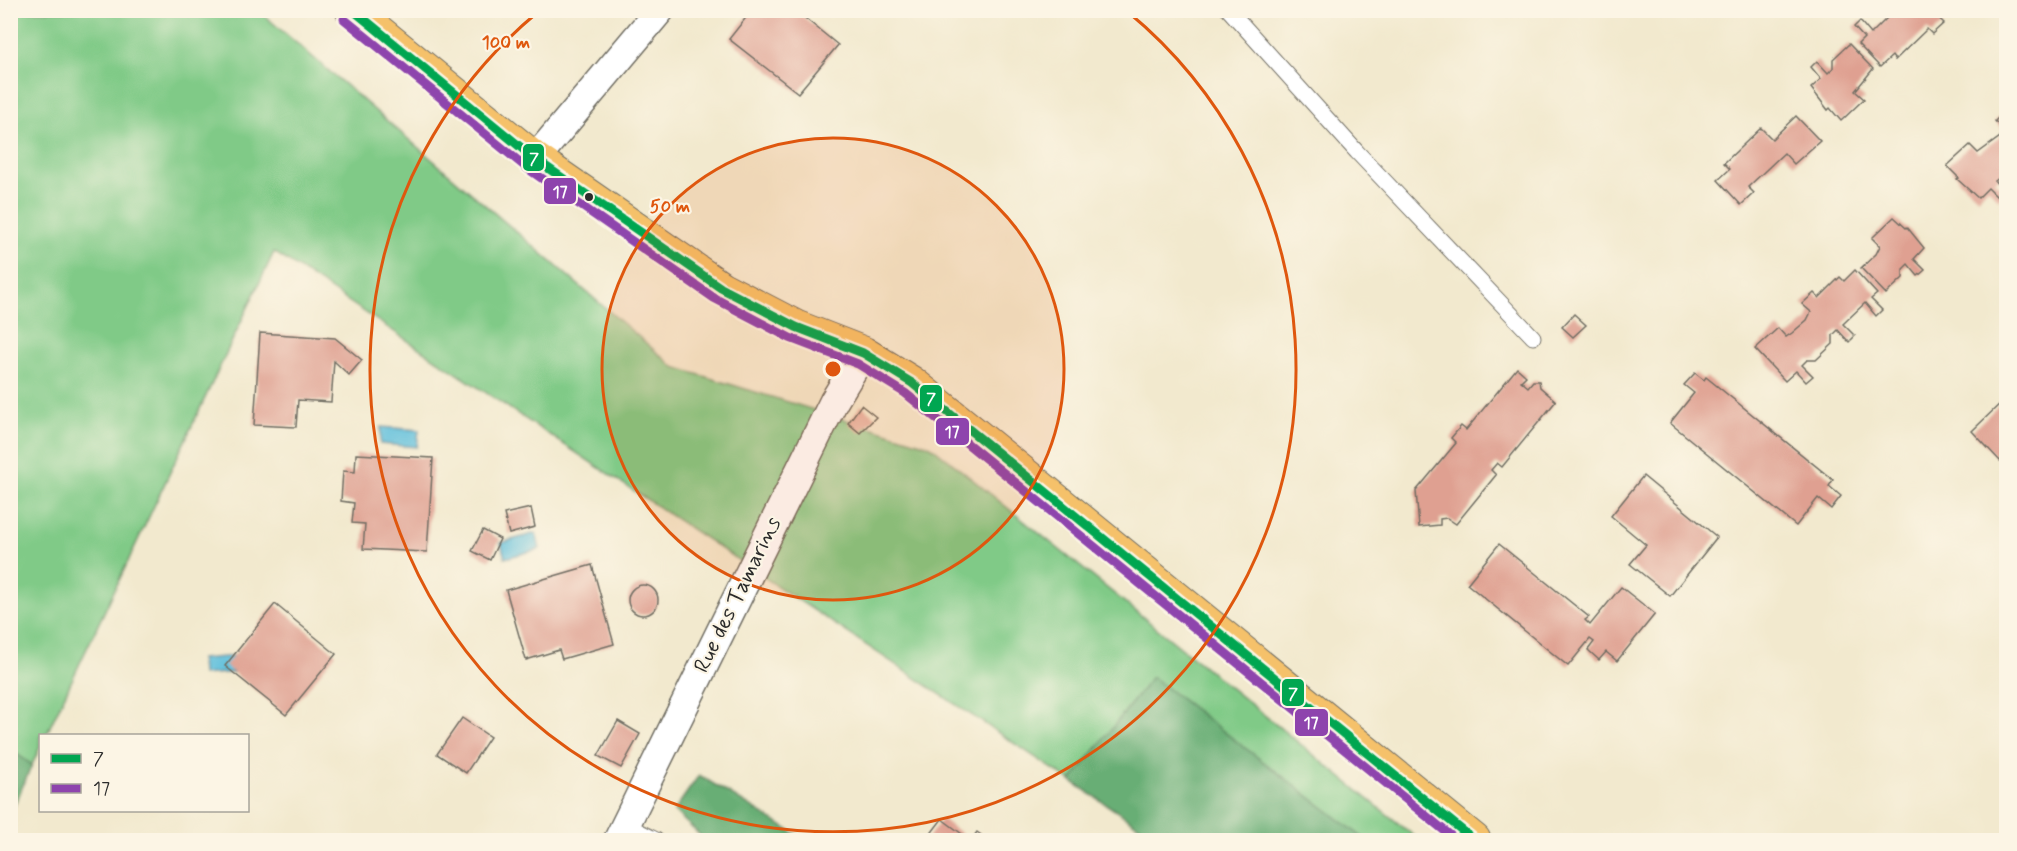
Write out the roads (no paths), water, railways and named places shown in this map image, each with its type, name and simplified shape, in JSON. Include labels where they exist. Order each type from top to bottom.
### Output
[{"type":"main road","points":[[352,10],[535,159],[721,288],[796,327],[862,353],[912,383],[1474,840]]},
{"type":"street","points":[[535,159],[660,10]]},
{"type":"street","name":"Rue des Tamarins","points":[[622,833],[834,401],[862,353]]},
{"type":"lane","points":[[1229,10],[1357,152],[1533,337]]},
{"type":"lane","points":[[622,833],[656,840]]},
{"type":"water","points":[[381,427],[419,430],[417,447],[380,444]]},
{"type":"water","points":[[536,533],[540,549],[505,558],[501,543]]},
{"type":"water","points":[[235,656],[237,672],[202,675],[201,659]]}]
